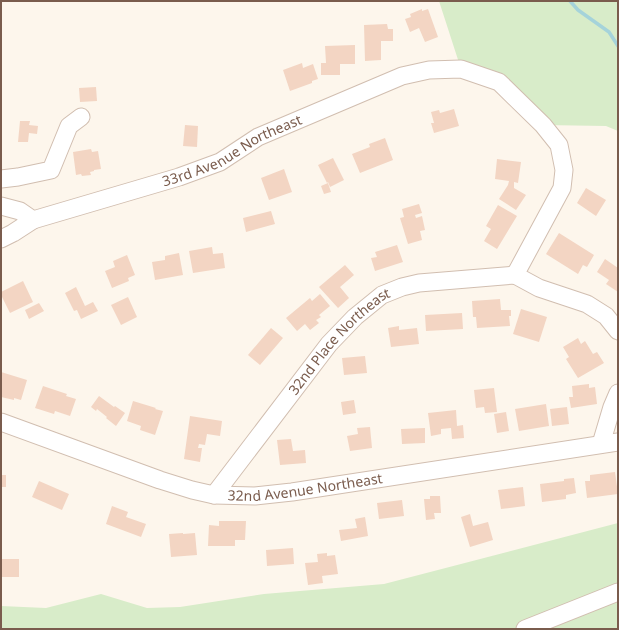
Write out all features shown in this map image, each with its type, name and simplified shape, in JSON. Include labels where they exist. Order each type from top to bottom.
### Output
[{"type":"street","name":"33rd Avenue Northeast","points":[[1,239],[33,220],[179,177],[220,162],[258,136],[402,76],[429,70],[461,69],[499,82],[543,126],[558,145],[564,170],[562,188],[514,275]]},
{"type":"street","points":[[1,179],[51,170],[69,126],[81,116]]},
{"type":"street","points":[[1,206],[20,211],[33,220]]},
{"type":"street","points":[[514,275],[539,288],[587,304],[606,316],[618,331]]},
{"type":"street","name":"32nd Place Northeast","points":[[214,495],[329,344],[355,317],[382,295],[402,287],[419,283],[514,275]]},
{"type":"street","points":[[601,444],[612,407],[618,393]]},
{"type":"street","name":"32nd Avenue Northeast","points":[[1,422],[160,480],[214,495],[255,496],[292,492],[618,442]]},
{"type":"street","points":[[525,629],[618,592]]},
{"type":"green space","points":[[439,1],[618,1],[618,131],[606,126],[543,125],[499,82],[461,69]]},
{"type":"green space","points":[[618,523],[618,629],[1,629],[1,606],[46,608],[101,594],[147,608],[180,607],[264,594],[384,584]]},
{"type":"building","points":[[422,9],[422,11],[428,9],[438,37],[425,42],[419,28],[410,32],[405,19],[411,17],[410,14]]},
{"type":"building","points":[[387,24],[388,29],[393,29],[393,41],[381,41],[381,60],[365,61],[364,25]]},
{"type":"building","points":[[355,45],[355,64],[340,64],[340,75],[321,75],[321,63],[326,63],[325,46]]},
{"type":"building","points":[[302,63],[303,68],[313,64],[318,79],[312,81],[312,83],[290,91],[283,70]]},
{"type":"building","points":[[96,87],[97,101],[80,102],[79,88]]},
{"type":"building","points":[[454,109],[459,126],[434,133],[431,123],[434,123],[431,112],[439,110],[440,113]]},
{"type":"building","points":[[20,121],[30,121],[29,125],[38,126],[37,134],[29,133],[28,142],[18,142]]},
{"type":"building","points":[[185,125],[198,126],[197,147],[183,146]]},
{"type":"building","points":[[385,138],[393,160],[360,173],[352,154],[370,147],[369,144]]},
{"type":"building","points":[[91,149],[92,152],[98,151],[101,169],[90,172],[91,175],[76,175],[73,152]]},
{"type":"building","points":[[333,158],[344,180],[330,187],[318,165]]},
{"type":"building","points":[[497,159],[521,162],[518,183],[514,182],[514,188],[526,195],[516,210],[499,199],[509,181],[495,179]]},
{"type":"building","points":[[284,169],[292,192],[269,200],[261,178]]},
{"type":"building","points":[[328,183],[331,192],[324,194],[321,186]]},
{"type":"building","points":[[586,188],[606,200],[596,216],[577,203]]},
{"type":"building","points":[[419,204],[422,213],[415,215],[416,218],[422,216],[425,230],[420,231],[422,240],[408,244],[400,218],[404,217],[402,209]]},
{"type":"building","points":[[498,205],[517,216],[497,249],[484,241],[491,229],[486,226]]},
{"type":"building","points":[[271,211],[275,224],[246,232],[243,218]]},
{"type":"building","points":[[559,233],[594,255],[587,267],[583,265],[578,274],[546,254]]},
{"type":"building","points":[[397,245],[403,262],[375,271],[371,258],[377,257],[375,252]]},
{"type":"building","points":[[212,247],[213,254],[223,253],[225,268],[193,273],[189,251]]},
{"type":"building","points":[[179,253],[183,275],[155,280],[152,262],[165,260],[165,256]]},
{"type":"building","points":[[127,255],[135,275],[128,278],[129,281],[112,288],[105,271],[115,267],[113,261]]},
{"type":"building","points":[[605,259],[618,268],[618,292],[606,284],[609,280],[597,272]]},
{"type":"building","points":[[345,265],[354,275],[340,287],[349,298],[338,308],[319,287]]},
{"type":"building","points":[[23,281],[33,302],[10,313],[1,292]]},
{"type":"building","points":[[76,287],[85,306],[93,302],[98,311],[81,319],[77,310],[74,311],[65,293]]},
{"type":"building","points":[[320,294],[330,306],[319,315],[321,317],[316,320],[319,323],[310,330],[305,324],[297,331],[286,318],[310,298],[312,301]]},
{"type":"building","points":[[128,297],[137,317],[121,325],[111,305]]},
{"type":"building","points":[[500,299],[501,310],[511,310],[511,316],[509,316],[510,326],[477,328],[476,317],[473,317],[472,301]]},
{"type":"building","points":[[39,303],[44,311],[29,319],[25,310]]},
{"type":"building","points":[[521,309],[547,317],[539,342],[513,334]]},
{"type":"building","points":[[462,313],[463,329],[426,331],[425,315]]},
{"type":"building","points":[[399,326],[399,330],[417,328],[419,344],[391,347],[388,328]]},
{"type":"building","points":[[271,328],[283,338],[260,365],[248,355]]},
{"type":"building","points":[[578,338],[581,344],[585,341],[593,354],[597,352],[604,363],[578,378],[566,359],[569,357],[563,347]]},
{"type":"building","points":[[365,356],[367,373],[344,375],[342,358]]},
{"type":"building","points":[[1,372],[27,380],[21,400],[1,397]]},
{"type":"building","points":[[589,384],[589,388],[595,387],[597,404],[571,408],[569,397],[573,397],[572,386]]},
{"type":"building","points":[[43,386],[67,394],[66,396],[76,399],[70,416],[55,411],[54,414],[35,408]]},
{"type":"building","points":[[494,388],[497,412],[485,413],[484,407],[476,408],[474,390]]},
{"type":"building","points":[[99,396],[125,413],[116,426],[97,409],[96,411],[91,407]]},
{"type":"building","points":[[354,400],[356,413],[343,415],[341,402]]},
{"type":"building","points":[[133,401],[163,411],[155,435],[140,430],[141,426],[127,421]]},
{"type":"building","points":[[546,404],[549,426],[519,431],[515,409]]},
{"type":"building","points":[[567,407],[569,424],[552,426],[550,409]]},
{"type":"building","points":[[456,410],[457,426],[463,425],[464,438],[452,439],[451,428],[441,429],[441,434],[431,436],[428,413]]},
{"type":"building","points":[[506,412],[509,431],[497,433],[494,414]]},
{"type":"building","points":[[190,416],[222,421],[220,436],[207,434],[205,445],[199,444],[198,448],[202,448],[200,462],[184,459]]},
{"type":"building","points":[[370,427],[372,448],[350,451],[347,436],[358,434],[357,428]]},
{"type":"building","points":[[425,428],[425,443],[402,444],[401,429]]},
{"type":"building","points":[[291,439],[293,451],[305,450],[306,463],[280,465],[277,440]]},
{"type":"building","points":[[615,472],[618,494],[587,498],[585,481],[590,481],[590,475]]},
{"type":"building","points":[[1,475],[6,475],[6,487],[1,487]]},
{"type":"building","points":[[574,478],[576,493],[566,495],[566,499],[542,502],[540,484],[564,481],[564,479]]},
{"type":"building","points":[[39,481],[69,494],[62,510],[32,497]]},
{"type":"building","points":[[523,487],[525,506],[501,509],[498,490]]},
{"type":"building","points":[[430,496],[440,496],[441,513],[434,513],[435,519],[426,520],[424,499],[430,499]]},
{"type":"building","points":[[402,500],[404,516],[379,519],[377,503]]},
{"type":"building","points":[[112,506],[128,512],[126,517],[146,524],[141,537],[106,524]]},
{"type":"building","points":[[470,514],[473,526],[488,522],[493,540],[470,547],[461,517]]},
{"type":"building","points":[[365,517],[368,536],[341,541],[339,530],[357,528],[355,519]]},
{"type":"building","points":[[219,521],[246,521],[245,540],[235,540],[235,546],[208,546],[209,525],[219,526]]},
{"type":"building","points":[[195,533],[197,555],[171,557],[169,534]]},
{"type":"building","points":[[293,548],[294,564],[267,566],[266,550]]},
{"type":"building","points":[[327,553],[327,556],[335,555],[338,574],[322,576],[323,583],[308,585],[305,563],[318,562],[317,554]]},
{"type":"building","points":[[1,559],[19,559],[19,577],[1,577]]},
{"type":"waterway","points":[[570,1],[578,10],[609,32],[618,46]]}]
